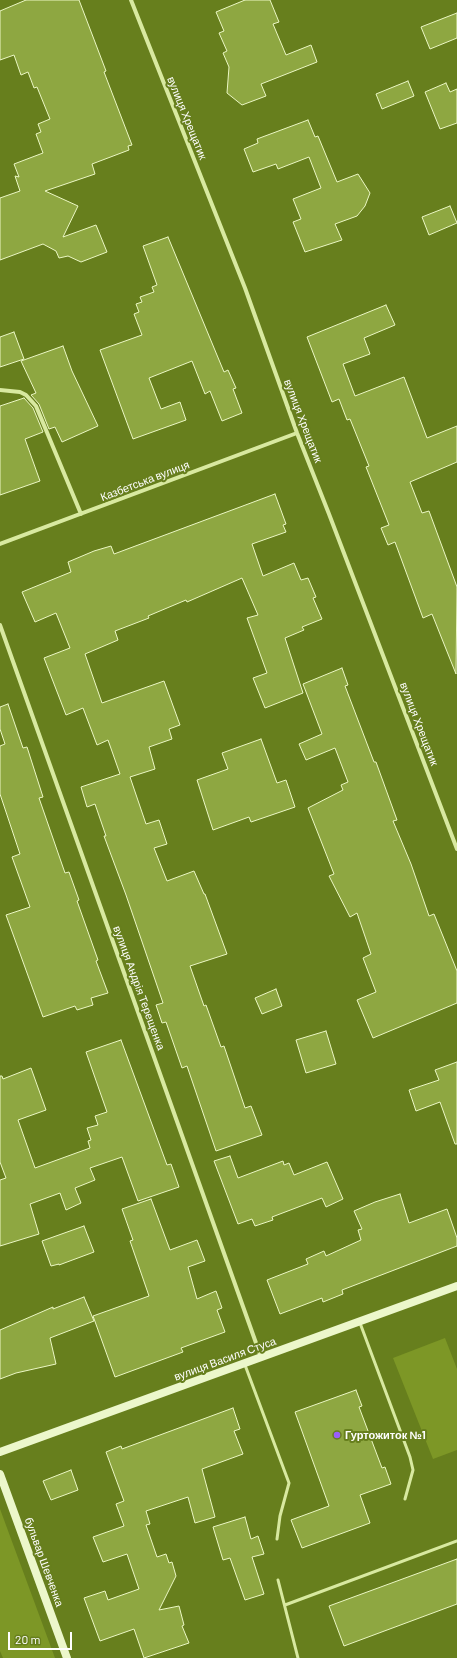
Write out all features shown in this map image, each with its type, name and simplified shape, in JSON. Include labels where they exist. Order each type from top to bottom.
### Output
[{"type":"street","name":"вулиця Хрещатик","points":[[131,0],[245,288],[297,433],[457,849]]},
{"type":"street","points":[[0,390],[20,392],[26,395],[36,406],[81,514]]},
{"type":"street","name":"Казбетська вулиця","points":[[0,544],[297,433]]},
{"type":"street","name":"вулиця Андрія Терещенка","points":[[0,625],[261,1357]]},
{"type":"street","name":"вулиця Василя Стуса","points":[[0,1452],[457,1286]]},
{"type":"street","name":"бульвар Шевченка","points":[[0,1474],[67,1658]]},
{"type":"lane","points":[[359,1322],[410,1457],[412,1470],[405,1499]]},
{"type":"lane","points":[[244,1364],[289,1483],[280,1516],[277,1540]]},
{"type":"lane","points":[[285,1605],[457,1541]]},
{"type":"lane","points":[[278,1580],[298,1658]]},
{"type":"green space","points":[[445,1338],[457,1369],[457,1450],[433,1459],[393,1358]]},
{"type":"green space","points":[[0,1509],[55,1658],[3,1658],[0,1651]]},
{"type":"building","points":[[26,0],[79,0],[106,71],[104,72],[132,145],[128,146],[129,150],[92,164],[95,174],[45,191],[78,206],[63,237],[96,225],[107,252],[81,262],[68,256],[59,258],[56,251],[43,244],[0,260],[0,198],[20,191],[15,176],[19,177],[14,164],[43,153],[36,134],[41,132],[38,124],[50,119],[37,87],[34,88],[28,72],[21,75],[14,55],[0,60],[0,11]]},
{"type":"building","points":[[245,0],[270,0],[279,22],[273,24],[286,55],[311,45],[317,62],[261,84],[266,96],[242,105],[227,93],[229,67],[223,53],[227,51],[219,33],[224,31],[216,12]]},
{"type":"building","points":[[457,13],[457,38],[430,49],[421,27]]},
{"type":"building","points":[[408,81],[414,96],[382,109],[376,94]]},
{"type":"building","points":[[446,83],[450,92],[457,89],[457,123],[440,129],[425,92]]},
{"type":"building","points":[[308,120],[315,137],[318,136],[337,182],[358,174],[370,193],[365,206],[357,216],[335,224],[342,240],[305,252],[293,222],[301,219],[293,199],[321,188],[309,157],[278,169],[276,164],[253,172],[244,149],[258,143],[257,139]]},
{"type":"building","points":[[450,206],[457,223],[429,235],[422,217]]},
{"type":"building","points":[[168,237],[224,372],[228,370],[236,388],[233,389],[242,413],[222,421],[210,391],[205,394],[192,361],[149,378],[161,409],[180,402],[186,420],[133,439],[100,350],[142,335],[134,314],[139,312],[136,304],[142,302],[140,297],[154,292],[152,287],[157,285],[143,246]]},
{"type":"building","points":[[386,305],[395,325],[364,338],[370,354],[343,364],[355,396],[404,377],[427,438],[457,426],[457,462],[410,482],[422,513],[429,511],[457,587],[456,674],[432,614],[423,618],[395,542],[388,545],[381,528],[389,525],[366,467],[369,466],[350,419],[347,420],[339,399],[332,402],[307,337]]},
{"type":"building","points":[[14,332],[24,359],[0,367],[0,337]]},
{"type":"building","points":[[63,346],[72,371],[98,426],[62,442],[55,427],[49,429],[39,404],[31,395],[36,393],[21,361]]},
{"type":"building","points":[[24,398],[33,408],[43,432],[25,439],[40,481],[0,495],[0,406]]},
{"type":"building","points":[[275,494],[286,524],[283,525],[286,532],[252,544],[263,576],[294,563],[301,580],[308,578],[316,597],[313,598],[322,619],[302,627],[304,630],[285,638],[303,693],[265,708],[253,678],[267,673],[247,618],[258,615],[242,578],[187,602],[186,600],[148,616],[149,618],[115,631],[118,640],[85,654],[102,703],[164,681],[180,725],[169,729],[172,739],[149,747],[155,769],[130,777],[146,824],[159,820],[167,844],[154,848],[167,881],[194,871],[205,894],[227,954],[190,966],[204,1006],[206,1005],[221,1047],[224,1046],[245,1108],[251,1106],[262,1135],[216,1151],[187,1066],[182,1068],[166,1022],[162,1023],[156,1005],[163,1003],[104,836],[106,836],[95,804],[87,807],[81,787],[120,774],[108,740],[97,745],[83,708],[66,715],[44,658],[70,648],[56,613],[35,622],[22,592],[71,572],[68,562],[94,551],[111,546],[114,554]]},
{"type":"building","points":[[342,668],[348,685],[345,686],[374,762],[376,762],[397,820],[393,821],[411,864],[429,916],[434,914],[457,971],[457,1003],[373,1038],[357,1000],[376,992],[363,958],[371,954],[357,913],[350,917],[329,876],[334,874],[308,808],[343,790],[341,785],[348,782],[335,748],[306,760],[299,744],[322,734],[303,684]]},
{"type":"building","points":[[8,704],[23,748],[27,747],[43,797],[39,798],[65,873],[69,872],[79,900],[77,901],[108,993],[91,998],[93,1005],[77,1010],[75,1006],[43,1017],[6,915],[30,907],[12,857],[20,854],[0,794],[0,746],[5,744],[0,729],[0,707]]},
{"type":"building","points":[[261,739],[277,783],[286,780],[295,807],[251,822],[249,817],[213,830],[197,780],[228,769],[222,753]]},
{"type":"building","points":[[276,989],[282,1006],[262,1014],[255,998]]},
{"type":"building","points":[[326,1031],[336,1064],[306,1073],[296,1040]]},
{"type":"building","points":[[121,1040],[167,1165],[171,1164],[179,1187],[138,1201],[122,1157],[90,1168],[95,1180],[75,1188],[81,1203],[66,1210],[60,1193],[30,1204],[39,1234],[0,1246],[0,1180],[6,1178],[0,1162],[0,1076],[2,1076],[3,1079],[31,1068],[46,1110],[18,1120],[35,1168],[90,1148],[88,1141],[91,1140],[87,1128],[98,1125],[95,1116],[107,1112],[86,1052]]},
{"type":"building","points":[[457,1062],[457,1144],[455,1144],[440,1102],[416,1111],[409,1090],[439,1080],[435,1070]]},
{"type":"building","points":[[230,1156],[238,1178],[283,1161],[284,1165],[289,1163],[294,1175],[327,1162],[343,1199],[326,1207],[322,1198],[272,1217],[273,1220],[255,1226],[252,1219],[238,1224],[214,1161]]},
{"type":"building","points":[[400,1194],[409,1223],[447,1209],[457,1238],[457,1246],[342,1290],[343,1294],[323,1302],[322,1298],[280,1314],[267,1280],[308,1264],[306,1259],[324,1251],[326,1256],[361,1240],[358,1230],[362,1229],[354,1211]]},
{"type":"building","points":[[151,1199],[170,1250],[197,1240],[205,1261],[188,1267],[197,1299],[216,1291],[222,1308],[217,1310],[225,1332],[181,1348],[183,1352],[115,1377],[93,1316],[149,1296],[130,1241],[133,1240],[122,1209]]},
{"type":"building","points":[[84,1226],[94,1252],[59,1265],[51,1266],[42,1241]]},
{"type":"building","points":[[84,1297],[94,1321],[50,1338],[56,1364],[16,1373],[0,1379],[0,1330],[53,1307],[53,1309]]},
{"type":"building","name":"Гуртожиток №1","points":[[356,1390],[362,1406],[359,1407],[382,1468],[385,1467],[391,1484],[360,1495],[370,1523],[302,1548],[291,1520],[329,1506],[295,1412]]},
{"type":"building","points":[[233,1408],[240,1429],[234,1431],[243,1454],[202,1469],[215,1517],[195,1523],[188,1497],[146,1511],[150,1524],[146,1525],[157,1557],[166,1554],[169,1563],[172,1562],[176,1576],[159,1610],[179,1606],[184,1625],[182,1626],[189,1643],[144,1658],[134,1629],[100,1641],[84,1598],[105,1591],[108,1600],[139,1589],[127,1554],[103,1562],[93,1537],[124,1526],[116,1504],[124,1501],[106,1452],[121,1446],[122,1449]]},
{"type":"building","points":[[71,1470],[78,1490],[51,1500],[43,1481]]},
{"type":"building","points":[[245,1517],[251,1539],[258,1536],[264,1554],[252,1557],[264,1594],[245,1600],[230,1558],[223,1560],[213,1527]]},
{"type":"building","points":[[457,1559],[457,1604],[344,1646],[329,1606]]},
{"type":"place","name":"Гуртожиток №1","points":[[337,1435]]}]
